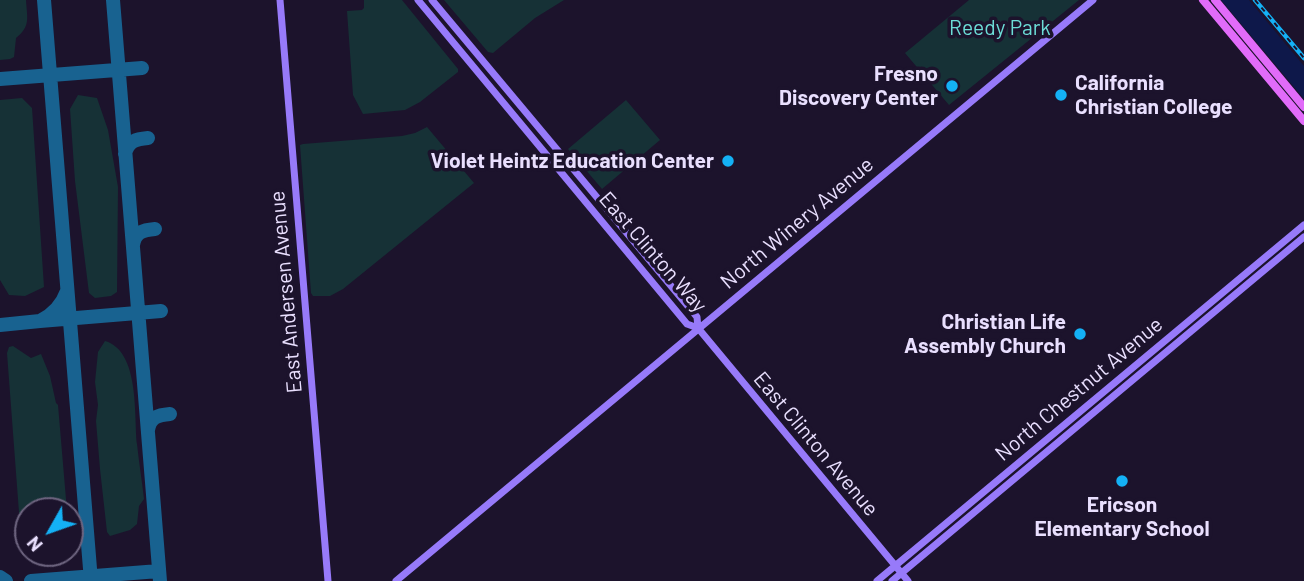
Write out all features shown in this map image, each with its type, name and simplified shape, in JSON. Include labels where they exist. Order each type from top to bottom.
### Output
[{"type":"main road","name":"East Andersen Avenue","points":[[280,0],[328,581]]},
{"type":"main road","name":"East Clinton Way","points":[[418,0],[687,324],[698,328]]},
{"type":"main road","name":"East Clinton Way","points":[[432,0],[696,317],[698,328]]},
{"type":"main road","name":"North Winery Avenue","points":[[396,581],[1093,0]]},
{"type":"main road","points":[[1203,0],[1304,121]]},
{"type":"main road","points":[[1215,0],[1304,107]]},
{"type":"main road","points":[[1256,64],[1263,66],[1304,112]]},
{"type":"main road","name":"North Chestnut Avenue","points":[[877,581],[1304,225]]},
{"type":"main road","name":"North Chestnut Avenue","points":[[892,581],[1304,237]]},
{"type":"main road","points":[[1250,284],[1262,267],[1285,247],[1288,238]]},
{"type":"main road","name":"East Clinton Avenue","points":[[698,328],[908,581]]},
{"type":"green space","points":[[0,0],[26,0],[27,17],[24,30],[16,38],[14,57],[0,60]]},
{"type":"green space","points":[[364,0],[402,0],[458,72],[420,102],[405,110],[363,114],[353,95],[347,11],[362,10]]},
{"type":"green space","points":[[444,0],[564,0],[535,18],[493,53],[488,52]]},
{"type":"green space","name":"Reedy Park","points":[[969,0],[1079,0],[949,105],[905,53]]},
{"type":"green space","points":[[78,95],[97,98],[108,130],[118,187],[117,292],[111,296],[95,298],[89,293],[75,181],[70,109]]},
{"type":"green space","points":[[22,98],[32,108],[44,287],[25,296],[9,295],[0,280],[0,100]]},
{"type":"green space","points":[[626,100],[660,140],[602,189],[568,149]]},
{"type":"green space","points":[[427,127],[474,183],[343,289],[330,296],[313,296],[300,145],[402,136]]},
{"type":"green space","points":[[105,341],[116,347],[130,371],[144,499],[139,506],[137,524],[130,530],[110,536],[107,532],[100,469],[95,382],[98,352]]},
{"type":"green space","points":[[13,346],[31,358],[41,354],[50,376],[58,405],[66,497],[18,497],[7,353],[9,347]]},
{"type":"shaded area","points":[[1221,0],[1249,0],[1304,66],[1304,99]]},
{"type":"taxiway","points":[[44,0],[91,581]]},
{"type":"taxiway","points":[[113,0],[160,581]]},
{"type":"taxiway","points":[[0,79],[142,68]]},
{"type":"taxiway","points":[[125,154],[133,142],[148,138]]},
{"type":"taxiway","points":[[133,245],[140,232],[155,229]]},
{"type":"taxiway","points":[[0,325],[40,321],[57,309],[67,291]]},
{"type":"taxiway","points":[[40,321],[161,311]]},
{"type":"taxiway","points":[[148,430],[155,418],[170,414]]},
{"type":"taxiway","points":[[31,581],[159,571]]},
{"type":"taxiway","points":[[0,577],[6,581]]},
{"type":"railway","points":[[1255,0],[1304,58]]},
{"type":"place","name":"Fresno Discovery Center","points":[[952,86]]},
{"type":"place","name":"California Christian College","points":[[1061,95]]},
{"type":"place","name":"Violet Heintz Education Center","points":[[728,161]]},
{"type":"place","name":"Christian Life Assembly Church","points":[[1080,334]]},
{"type":"place","name":"Ericson Elementary School","points":[[1122,481]]}]
